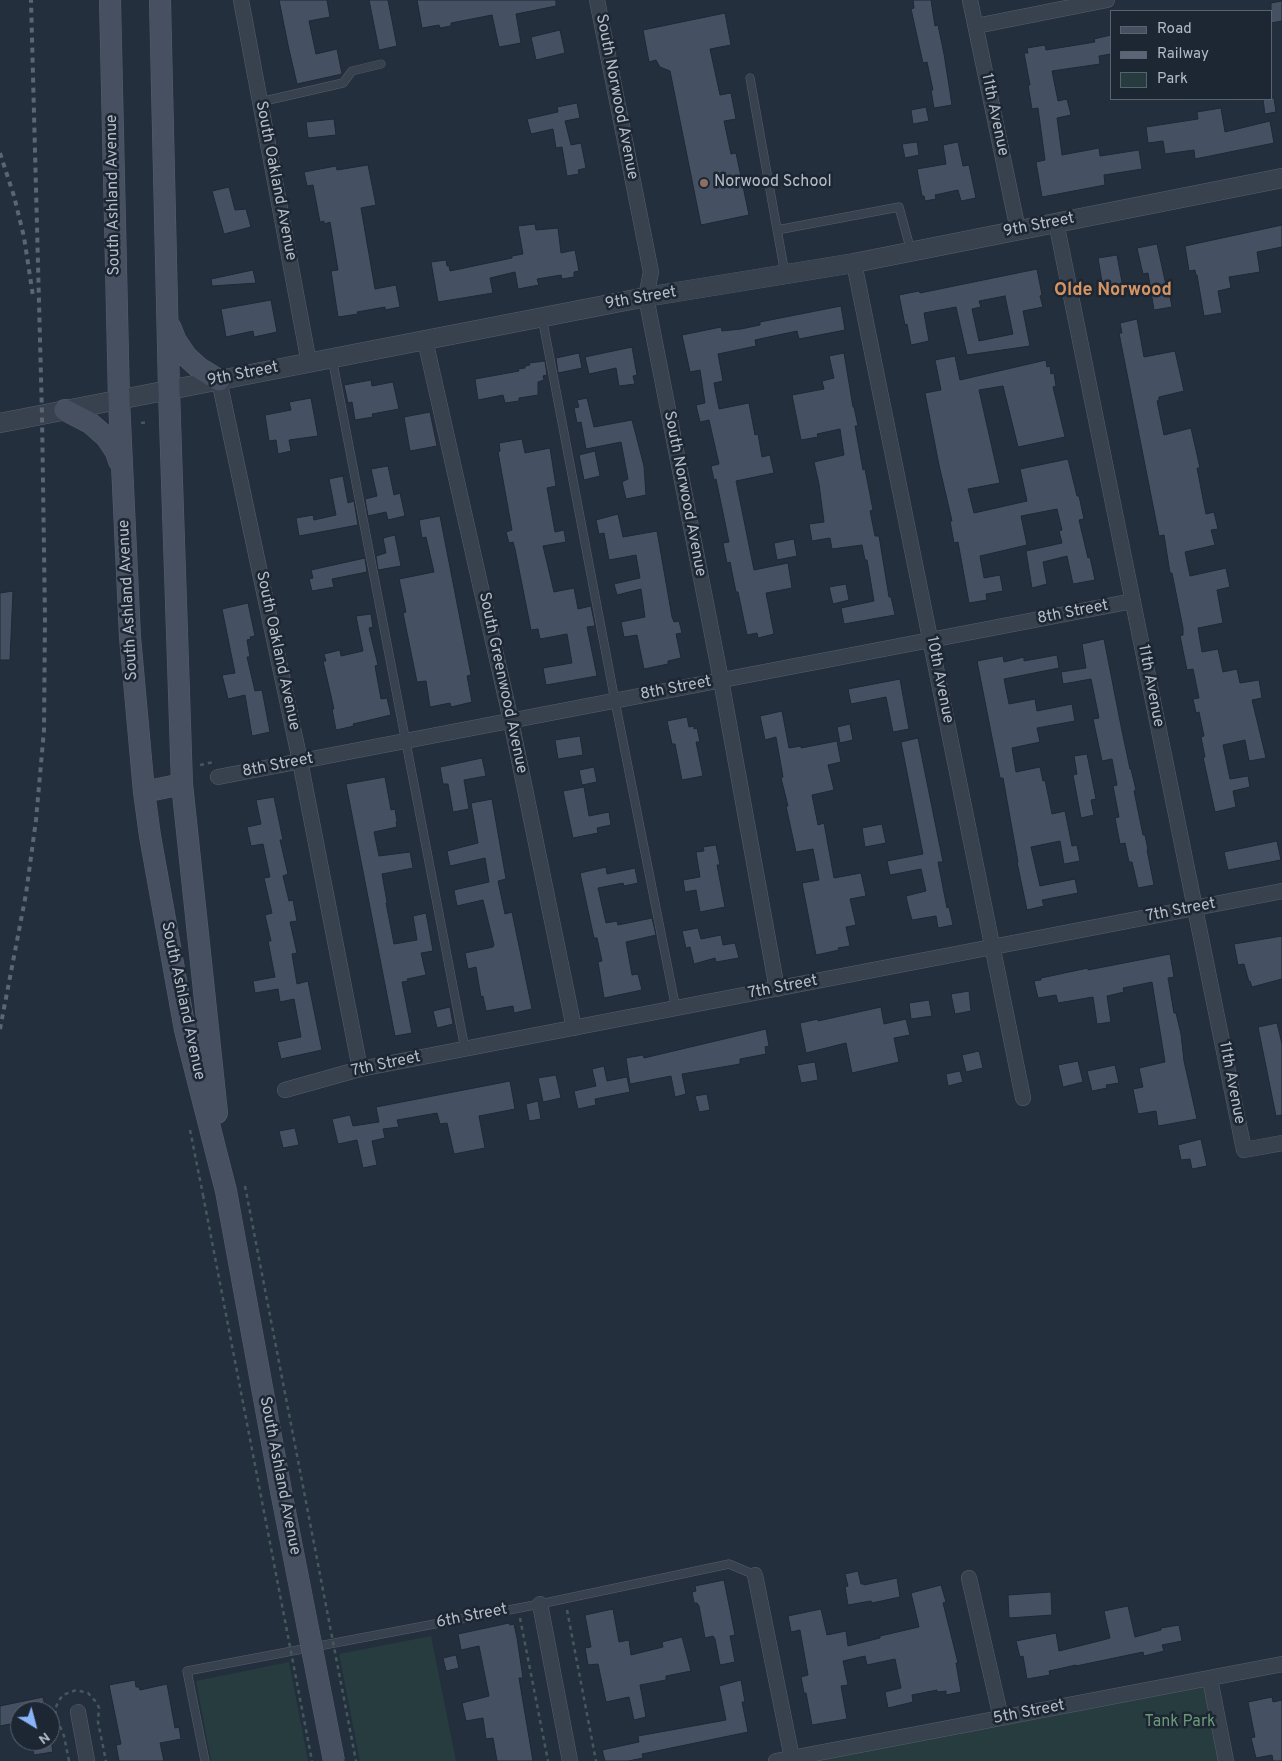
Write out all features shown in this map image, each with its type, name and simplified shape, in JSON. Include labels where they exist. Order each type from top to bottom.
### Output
[{"type":"main road","name":"South Ashland Avenue","points":[[110,0],[122,473],[130,637],[144,792],[150,836],[185,1030],[236,1188]]},
{"type":"main road","name":"South Ashland Avenue","points":[[160,0],[169,390],[182,784],[236,1188],[334,1761]]},
{"type":"main road","points":[[168,320],[176,341],[187,357],[198,367],[219,380]]},
{"type":"main road","points":[[65,410],[90,423],[106,437],[116,452],[122,473]]},
{"type":"main road","points":[[144,792],[182,784]]},
{"type":"street","name":"South Oakland Avenue","points":[[241,0],[309,362]]},
{"type":"street","name":"South Norwood Avenue","points":[[598,0],[651,272],[646,297],[721,680],[778,989]]},
{"type":"street","name":"11th Avenue","points":[[970,0],[1018,230]]},
{"type":"street","points":[[976,26],[1107,0]]},
{"type":"street","name":"9th Street","points":[[0,423],[646,297],[854,263],[1282,178]]},
{"type":"street","name":"11th Avenue","points":[[1056,222],[1244,1150],[1282,1143]]},
{"type":"street","name":"10th Avenue","points":[[854,263],[1023,1098]]},
{"type":"street","name":"South Greenwood Avenue","points":[[425,340],[511,721],[574,1028]]},
{"type":"street","name":"South Oakland Avenue","points":[[219,380],[300,761],[360,1069]]},
{"type":"street","name":"8th Street","points":[[218,777],[1133,601]]},
{"type":"street","name":"7th Street","points":[[285,1090],[360,1069],[1282,891]]},
{"type":"street","points":[[755,1575],[792,1758]]},
{"type":"street","points":[[969,1578],[1001,1718]]},
{"type":"street","points":[[540,1604],[570,1761]]},
{"type":"street","name":"5th Street","points":[[776,1761],[1282,1664]]},
{"type":"street","points":[[1210,1679],[1226,1761]]},
{"type":"street","points":[[78,1712],[87,1761]]},
{"type":"lane","points":[[260,102],[343,84],[352,71],[382,64]]},
{"type":"lane","points":[[750,78],[785,274]]},
{"type":"lane","points":[[776,230],[899,207],[911,251]]},
{"type":"lane","points":[[542,317],[614,701],[676,1009]]},
{"type":"lane","points":[[332,358],[465,1049]]},
{"type":"lane","name":"6th Street","points":[[205,1761],[187,1671],[540,1604],[729,1564],[755,1575]]},
{"type":"path","points":[[141,423],[149,422]]},
{"type":"path","points":[[236,1188],[356,1761]]},
{"type":"path","points":[[203,1195],[312,1761]]},
{"type":"path","points":[[564,1598],[596,1761]]},
{"type":"path","points":[[518,1608],[548,1761]]},
{"type":"green space","points":[[431,1636],[456,1761],[360,1761],[339,1654]]},
{"type":"green space","points":[[289,1662],[308,1761],[211,1761],[196,1681]]},
{"type":"green space","name":"Tank Park","points":[[1210,1679],[1226,1761],[777,1761]]},
{"type":"building","points":[[279,0],[327,0],[330,17],[309,21],[316,54],[337,49],[342,74],[297,84]]},
{"type":"building","points":[[369,0],[388,0],[397,46],[379,50]]},
{"type":"building","points":[[417,0],[556,0],[556,6],[516,14],[521,43],[499,47],[492,15],[451,23],[451,26],[440,28],[439,25],[422,28]]},
{"type":"building","points":[[913,0],[931,0],[935,26],[938,25],[944,54],[952,105],[934,108],[931,90],[933,90],[927,62],[923,63],[911,9],[914,8]]},
{"type":"building","points":[[1282,1],[1282,21],[1272,23],[1271,3]]},
{"type":"building","points":[[725,13],[731,45],[710,49],[720,95],[731,93],[736,119],[724,121],[731,154],[736,153],[749,215],[701,225],[670,71],[660,67],[656,60],[649,62],[643,30]]},
{"type":"building","points":[[560,30],[565,53],[536,60],[531,37]]},
{"type":"building","points":[[1110,35],[1110,54],[1099,56],[1100,64],[1052,71],[1058,101],[1067,99],[1071,115],[1057,118],[1062,155],[1099,148],[1100,156],[1139,150],[1142,169],[1104,175],[1105,185],[1042,197],[1036,162],[1045,160],[1038,108],[1032,109],[1024,53],[1028,53],[1027,48],[1045,45],[1046,50],[1095,42],[1094,39]]},
{"type":"building","points":[[1274,98],[1276,112],[1265,114],[1263,100],[1272,100]]},
{"type":"building","points":[[577,103],[580,118],[565,121],[571,145],[581,143],[586,168],[578,170],[579,174],[567,176],[562,147],[556,148],[553,129],[531,134],[527,119],[558,112],[557,107]]},
{"type":"building","points":[[926,107],[929,121],[913,124],[911,110]]},
{"type":"building","points":[[1221,108],[1225,132],[1270,121],[1274,143],[1195,159],[1194,150],[1165,154],[1163,141],[1148,143],[1146,127],[1198,119],[1197,112]]},
{"type":"building","points":[[334,119],[336,135],[308,138],[306,122]]},
{"type":"building","points":[[917,142],[919,155],[905,158],[902,144]]},
{"type":"building","points":[[958,142],[963,166],[969,165],[976,198],[961,201],[958,190],[935,195],[936,199],[925,201],[924,196],[922,196],[917,169],[946,164],[943,145]]},
{"type":"building","points":[[368,165],[376,205],[361,208],[375,289],[396,285],[400,307],[385,310],[385,307],[338,317],[331,271],[338,270],[330,222],[324,224],[324,221],[320,222],[313,185],[307,186],[304,172],[336,166],[337,170]]},
{"type":"building","points":[[229,187],[235,210],[246,209],[251,227],[224,234],[212,191]]},
{"type":"building","points":[[535,224],[536,230],[558,228],[561,253],[575,250],[579,271],[574,272],[574,277],[562,279],[561,275],[537,279],[539,285],[518,289],[515,272],[490,278],[493,293],[438,302],[431,262],[446,260],[450,271],[523,254],[518,226]]},
{"type":"building","points":[[1282,225],[1282,247],[1257,252],[1260,272],[1229,277],[1231,288],[1218,291],[1222,313],[1204,316],[1197,275],[1195,270],[1189,271],[1185,246]]},
{"type":"building","points":[[1157,244],[1172,307],[1154,310],[1148,273],[1143,274],[1137,248]]},
{"type":"building","points":[[1117,255],[1124,293],[1108,296],[1106,287],[1103,288],[1098,258]]},
{"type":"building","points":[[1037,269],[1043,307],[1023,311],[1030,346],[967,355],[956,307],[924,313],[929,341],[911,345],[899,295],[919,291],[920,293]],"holes":[[[1005,296],[1013,334],[979,341],[972,309],[981,307],[979,301]]]},
{"type":"building","points":[[253,270],[256,283],[212,286],[211,279]]},
{"type":"building","points":[[271,300],[277,332],[254,337],[253,331],[226,337],[221,309]]},
{"type":"building","points":[[841,306],[845,330],[799,339],[797,331],[755,340],[756,346],[718,354],[723,381],[714,383],[719,409],[749,403],[755,435],[758,434],[762,457],[770,455],[774,473],[736,481],[754,570],[788,563],[792,588],[766,593],[774,634],[758,638],[757,633],[747,635],[730,562],[727,563],[723,543],[729,542],[716,479],[714,480],[711,466],[719,464],[709,420],[700,422],[696,405],[705,403],[700,370],[690,372],[682,335],[721,327],[722,331],[741,329],[760,325],[760,322]]},
{"type":"building","points":[[1137,319],[1144,357],[1175,351],[1184,391],[1159,397],[1157,401],[1164,435],[1191,428],[1200,468],[1197,468],[1206,514],[1214,512],[1218,529],[1211,530],[1215,545],[1185,552],[1190,576],[1226,568],[1230,587],[1217,590],[1223,623],[1198,628],[1202,652],[1218,649],[1223,672],[1237,669],[1240,683],[1259,680],[1262,698],[1252,700],[1266,758],[1249,761],[1245,740],[1223,745],[1230,779],[1248,776],[1250,787],[1233,791],[1236,807],[1215,812],[1203,757],[1205,757],[1201,737],[1204,736],[1199,712],[1196,713],[1193,699],[1199,698],[1193,669],[1187,670],[1180,636],[1183,635],[1183,628],[1172,573],[1170,573],[1164,535],[1159,536],[1119,333],[1122,333],[1120,323]]},
{"type":"building","points":[[632,347],[637,375],[633,376],[635,384],[619,386],[616,368],[589,374],[585,357]]},
{"type":"building","points":[[579,353],[582,368],[558,373],[556,358]]},
{"type":"building","points":[[844,353],[858,426],[855,426],[863,470],[865,469],[873,510],[870,511],[875,536],[879,536],[889,597],[891,597],[895,615],[844,624],[841,608],[874,601],[867,560],[865,560],[862,545],[832,549],[830,538],[812,541],[809,524],[824,522],[814,462],[844,455],[840,429],[817,434],[818,437],[801,440],[792,395],[824,389],[822,381],[834,378],[829,356]]},
{"type":"building","points":[[955,356],[960,380],[1046,360],[1047,367],[1050,366],[1051,374],[1054,373],[1056,386],[1053,387],[1065,437],[1018,447],[1003,386],[979,390],[1000,483],[968,489],[974,513],[1027,501],[1020,469],[1068,459],[1077,496],[1079,496],[1084,519],[1079,520],[1095,580],[1073,584],[1067,556],[1043,562],[1047,584],[1032,588],[1026,551],[1062,543],[1059,531],[1062,530],[1057,509],[1021,516],[1027,545],[980,556],[984,578],[1000,575],[1003,591],[986,594],[987,600],[969,603],[958,542],[954,543],[950,521],[952,521],[925,393],[941,390],[935,360]]},
{"type":"building","points":[[545,361],[547,375],[543,376],[544,380],[538,382],[538,395],[519,398],[519,401],[505,403],[503,395],[478,400],[475,379],[519,371],[518,369],[530,365],[529,363]]},
{"type":"building","points":[[371,380],[372,386],[393,382],[399,409],[372,414],[373,417],[355,420],[352,402],[348,403],[344,385]]},
{"type":"building","points":[[311,398],[318,436],[289,440],[291,451],[278,454],[276,440],[269,441],[265,415],[291,410],[289,402]]},
{"type":"building","points":[[587,398],[594,427],[632,420],[644,466],[646,495],[626,499],[622,482],[628,479],[621,442],[586,449],[581,422],[577,423],[574,408],[579,407],[577,400]]},
{"type":"building","points":[[430,412],[437,446],[410,451],[404,417]]},
{"type":"building","points":[[522,439],[525,453],[550,448],[556,486],[547,488],[555,532],[564,530],[566,542],[543,546],[554,592],[574,588],[578,609],[591,606],[595,626],[587,627],[597,676],[546,685],[543,668],[572,663],[567,634],[540,639],[538,629],[531,630],[515,549],[513,542],[509,543],[506,532],[512,530],[498,452],[500,451],[499,443]]},
{"type":"building","points":[[595,451],[600,476],[584,480],[579,455]]},
{"type":"building","points":[[388,466],[394,495],[400,493],[405,516],[388,520],[386,512],[368,516],[365,499],[377,496],[371,469]]},
{"type":"building","points":[[343,476],[348,503],[354,501],[358,525],[299,536],[296,518],[313,515],[314,520],[336,515],[329,479]]},
{"type":"building","points":[[618,514],[623,537],[657,531],[672,617],[674,622],[679,621],[682,633],[676,634],[681,658],[668,661],[668,664],[644,669],[637,635],[624,637],[621,622],[645,617],[641,589],[617,595],[614,584],[640,578],[636,555],[609,560],[604,533],[599,534],[596,520]]},
{"type":"building","points":[[440,516],[471,675],[467,676],[472,702],[451,707],[450,703],[430,707],[426,681],[417,682],[403,613],[406,612],[399,579],[434,572],[426,537],[422,538],[419,520]]},
{"type":"building","points":[[395,535],[401,566],[378,570],[376,556],[386,553],[383,538]]},
{"type":"building","points":[[794,539],[797,556],[777,560],[774,543]]},
{"type":"building","points":[[365,558],[367,572],[332,579],[334,587],[312,591],[309,579],[313,578],[311,570]]},
{"type":"building","points":[[846,584],[849,600],[833,604],[829,587]]},
{"type":"building","points":[[13,591],[10,660],[0,660],[0,593]]},
{"type":"building","points":[[248,603],[255,636],[247,640],[250,657],[247,657],[255,691],[262,690],[270,732],[252,736],[245,695],[228,699],[222,675],[235,673],[222,609]]},
{"type":"building","points":[[371,614],[373,627],[369,628],[378,665],[375,666],[381,699],[387,698],[391,715],[336,730],[332,709],[334,709],[323,661],[326,661],[324,654],[340,650],[341,656],[363,651],[356,616]]},
{"type":"building","points":[[1104,639],[1154,885],[1138,888],[1125,843],[1120,844],[1115,818],[1119,817],[1113,786],[1117,785],[1112,759],[1102,761],[1093,719],[1099,718],[1091,679],[1063,684],[1061,672],[1086,668],[1082,644]]},
{"type":"building","points":[[1057,655],[1059,668],[1004,679],[1009,704],[1035,699],[1037,711],[1072,704],[1075,721],[1037,728],[1040,742],[1012,748],[1016,772],[1040,767],[1043,781],[1045,780],[1052,814],[1065,811],[1072,846],[1077,845],[1080,861],[1064,864],[1060,841],[1031,847],[1040,886],[1075,879],[1078,893],[1042,900],[1044,906],[1027,910],[1003,778],[1000,778],[977,661],[1003,656],[1004,662],[1024,657],[1024,661]]},
{"type":"building","points":[[900,679],[909,729],[893,732],[886,697],[851,704],[848,689]]},
{"type":"building","points":[[782,711],[789,748],[801,746],[801,748],[837,741],[841,762],[828,765],[834,790],[812,795],[818,825],[824,823],[834,878],[861,873],[866,896],[850,899],[856,925],[846,927],[850,946],[816,955],[802,883],[819,880],[813,849],[796,852],[781,778],[783,777],[776,737],[765,740],[760,716]]},
{"type":"building","points":[[687,717],[689,727],[694,726],[694,729],[697,728],[700,742],[696,742],[703,776],[682,780],[675,744],[672,744],[667,721]]},
{"type":"building","points":[[850,724],[853,740],[840,743],[837,727]]},
{"type":"building","points":[[580,736],[583,755],[558,759],[555,740]]},
{"type":"building","points":[[918,738],[943,862],[938,862],[947,908],[949,907],[953,925],[938,928],[936,916],[912,920],[906,896],[926,891],[921,869],[890,875],[887,861],[923,854],[901,742]]},
{"type":"building","points":[[1087,754],[1096,799],[1091,800],[1094,815],[1081,818],[1073,775],[1077,774],[1074,756]]},
{"type":"building","points":[[482,758],[486,776],[464,780],[469,809],[453,812],[448,784],[443,784],[440,767]]},
{"type":"building","points":[[594,767],[597,782],[582,785],[579,770]]},
{"type":"building","points":[[385,777],[391,810],[395,809],[397,827],[374,832],[379,856],[410,852],[413,868],[382,874],[394,944],[417,940],[413,916],[426,913],[433,951],[421,953],[426,975],[402,982],[412,1033],[395,1036],[346,784]]},
{"type":"building","points":[[584,787],[589,816],[609,812],[611,825],[597,828],[598,833],[573,838],[563,791]]},
{"type":"building","points":[[274,797],[283,840],[280,840],[288,874],[283,876],[289,901],[293,900],[297,921],[290,922],[297,953],[292,954],[297,984],[308,981],[322,1050],[281,1059],[277,1042],[301,1037],[294,999],[280,1002],[278,989],[255,993],[253,981],[275,977],[268,941],[271,941],[265,915],[272,913],[264,878],[270,877],[263,844],[251,846],[247,827],[261,824],[256,800]]},
{"type":"building","points":[[492,799],[506,879],[498,881],[505,914],[512,912],[532,1009],[514,1013],[513,1006],[486,1011],[483,996],[481,997],[476,967],[468,969],[465,953],[493,947],[494,945],[483,900],[457,906],[454,890],[489,882],[485,858],[450,866],[447,851],[478,843],[471,803]]},
{"type":"building","points":[[882,824],[886,843],[865,847],[862,828]]},
{"type":"building","points":[[1277,841],[1281,860],[1228,870],[1224,852]]},
{"type":"building","points":[[716,845],[720,865],[717,865],[725,907],[700,912],[696,890],[685,892],[683,880],[700,877],[696,852],[704,851],[703,847]]},
{"type":"building","points":[[606,867],[607,874],[635,868],[638,883],[624,886],[623,883],[598,888],[606,923],[617,921],[618,925],[652,918],[656,935],[626,942],[632,975],[638,974],[642,990],[604,998],[598,962],[602,961],[597,938],[594,938],[580,873]]},
{"type":"building","points":[[698,928],[701,939],[721,935],[723,945],[735,943],[739,958],[716,962],[715,958],[694,964],[690,947],[686,948],[682,931]]},
{"type":"building","points":[[1282,936],[1282,979],[1252,987],[1244,964],[1238,965],[1234,944]]},
{"type":"building","points":[[1170,954],[1174,977],[1168,978],[1197,1119],[1158,1126],[1156,1111],[1138,1114],[1133,1089],[1143,1087],[1139,1068],[1165,1062],[1152,982],[1123,988],[1124,992],[1107,996],[1111,1022],[1097,1024],[1093,997],[1058,1003],[1056,995],[1038,998],[1034,981],[1088,968],[1088,970]]},
{"type":"building","points":[[969,991],[971,1011],[955,1014],[951,994]]},
{"type":"building","points":[[929,1000],[932,1016],[911,1019],[909,1003]]},
{"type":"building","points":[[450,1007],[453,1024],[437,1028],[433,1011]]},
{"type":"building","points":[[881,1007],[884,1024],[906,1019],[910,1035],[894,1038],[899,1062],[852,1073],[846,1043],[806,1053],[800,1023],[818,1019],[818,1021]]},
{"type":"building","points":[[1277,1023],[1282,1044],[1282,1115],[1276,1116],[1258,1027]]},
{"type":"building","points":[[766,1029],[769,1046],[765,1047],[766,1054],[740,1059],[740,1064],[682,1074],[686,1094],[675,1097],[671,1076],[630,1084],[626,1058],[643,1055],[644,1058]]},
{"type":"building","points":[[979,1051],[983,1068],[966,1072],[962,1055]]},
{"type":"building","points":[[1078,1061],[1083,1082],[1063,1087],[1058,1065]]},
{"type":"building","points":[[815,1062],[818,1080],[801,1083],[797,1065]]},
{"type":"building","points":[[1115,1065],[1119,1083],[1106,1085],[1107,1088],[1092,1091],[1087,1071]]},
{"type":"building","points":[[604,1066],[607,1081],[627,1077],[630,1092],[595,1099],[596,1105],[578,1109],[574,1091],[596,1086],[592,1069]]},
{"type":"building","points":[[960,1071],[963,1082],[948,1086],[946,1074]]},
{"type":"building","points":[[556,1075],[561,1098],[543,1102],[538,1078]]},
{"type":"building","points":[[510,1081],[515,1109],[479,1116],[485,1148],[454,1154],[447,1123],[440,1124],[437,1113],[397,1120],[399,1127],[383,1129],[385,1138],[372,1141],[377,1165],[363,1168],[357,1140],[338,1144],[332,1119],[350,1115],[353,1126],[379,1122],[376,1107]]},
{"type":"building","points":[[707,1094],[710,1110],[699,1112],[695,1096]]},
{"type":"building","points":[[538,1101],[541,1119],[529,1121],[526,1104]]},
{"type":"building","points":[[295,1128],[299,1145],[283,1148],[279,1131]]},
{"type":"building","points":[[1201,1139],[1207,1166],[1192,1169],[1190,1159],[1181,1160],[1178,1145]]},
{"type":"building","points":[[858,1571],[861,1584],[864,1585],[897,1578],[900,1597],[872,1603],[871,1601],[848,1605],[845,1587],[848,1586],[845,1574]]},
{"type":"building","points":[[724,1580],[735,1635],[730,1636],[735,1662],[720,1665],[715,1639],[713,1636],[705,1638],[699,1606],[697,1603],[694,1603],[692,1592],[696,1591],[695,1586]]},
{"type":"building","points":[[941,1585],[946,1602],[943,1603],[958,1663],[956,1663],[961,1692],[946,1695],[946,1691],[937,1692],[937,1690],[912,1695],[913,1702],[888,1708],[885,1692],[901,1688],[895,1659],[867,1665],[865,1656],[843,1661],[848,1685],[841,1686],[847,1719],[812,1725],[801,1677],[808,1675],[800,1630],[791,1632],[788,1616],[821,1609],[827,1635],[846,1631],[848,1646],[919,1627],[911,1593]]},
{"type":"building","points":[[1051,1592],[1052,1615],[1009,1618],[1008,1595]]},
{"type":"building","points":[[1128,1606],[1135,1637],[1161,1630],[1161,1628],[1179,1625],[1182,1641],[1162,1645],[1164,1651],[1144,1656],[1143,1652],[1076,1665],[1049,1671],[1050,1675],[1027,1679],[1023,1656],[1020,1657],[1016,1641],[1056,1633],[1059,1651],[1110,1638],[1104,1611]]},
{"type":"building","points":[[613,1609],[619,1642],[629,1640],[631,1655],[663,1647],[662,1642],[682,1637],[691,1671],[666,1676],[666,1680],[640,1685],[646,1717],[634,1720],[629,1697],[606,1702],[598,1664],[588,1665],[585,1648],[591,1647],[585,1615]]},
{"type":"building","points":[[509,1623],[510,1625],[514,1624],[517,1638],[523,1678],[519,1678],[533,1761],[497,1761],[493,1738],[486,1739],[483,1718],[466,1721],[462,1703],[489,1696],[479,1646],[461,1650],[458,1634]]},
{"type":"building","points":[[456,1655],[459,1668],[446,1671],[443,1658]]},
{"type":"building","points":[[135,1680],[136,1687],[139,1687],[140,1690],[167,1684],[175,1728],[179,1727],[181,1739],[160,1743],[164,1761],[119,1761],[116,1745],[121,1744],[109,1685]]},
{"type":"building","points":[[741,1680],[745,1702],[742,1702],[748,1732],[642,1754],[643,1758],[628,1761],[605,1761],[602,1750],[639,1742],[638,1736],[726,1720],[719,1686]]},
{"type":"building","points":[[43,1697],[44,1701],[24,1701]]},
{"type":"building","points":[[1272,1697],[1273,1702],[1282,1700],[1282,1761],[1273,1761],[1272,1755],[1256,1758],[1251,1738],[1255,1737],[1248,1702]]},
{"type":"building","points":[[10,1704],[10,1724],[0,1726],[0,1706]]},
{"type":"building","points":[[33,1751],[53,1751],[53,1752],[34,1755]]},
{"type":"railway","points":[[0,1029],[26,894],[36,820],[44,730],[45,617],[42,415],[31,0]]},
{"type":"railway","points":[[0,153],[14,196],[24,237],[33,296]]},
{"type":"place","name":"Norwood School","points":[[704,183]]},
{"type":"district","name":"Olde Norwood","points":[[1113,291]]}]
